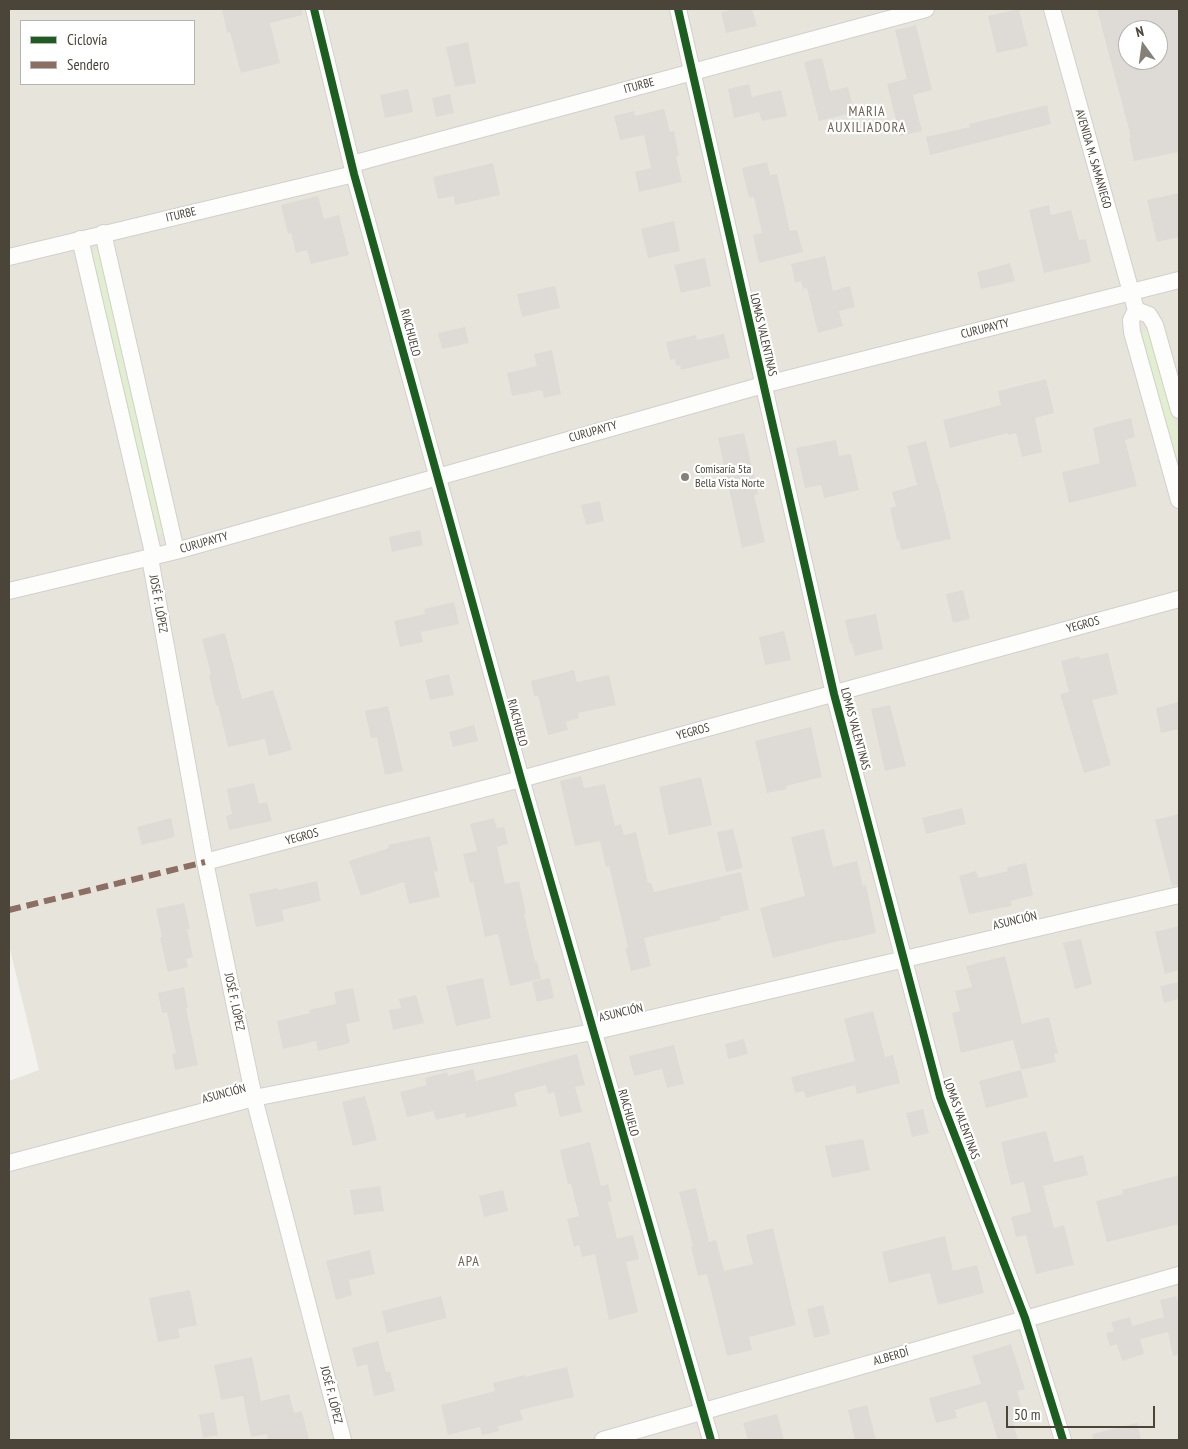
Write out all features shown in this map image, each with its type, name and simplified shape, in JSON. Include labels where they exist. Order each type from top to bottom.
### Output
[{"type":"street","name":"RIACHUELO","points":[[314,9],[353,169],[521,779],[592,1032],[711,1440]]},
{"type":"street","name":"LOMAS VALENTINAS","points":[[678,9],[834,694],[940,1097],[1025,1318],[1063,1440]]},
{"type":"street","name":"ITURBE","points":[[9,257],[353,169],[692,72],[926,9]]},
{"type":"street","name":"AVENIDA M. SAMANIEGO","points":[[1052,9],[1136,310],[1131,320],[1132,332],[1179,500]]},
{"type":"street","points":[[103,234],[176,551]]},
{"type":"street","name":"JOSÉ F. LÓPEZ","points":[[80,239],[152,557],[205,862],[254,1098],[343,1440]]},
{"type":"street","name":"CURUPAYTY","points":[[9,591],[176,551],[763,385],[1179,280]]},
{"type":"street","points":[[1136,310],[1149,315],[1155,325],[1179,410]]},
{"type":"street","name":"YEGROS","points":[[205,862],[521,779],[1179,599]]},
{"type":"street","name":"ASUNCIÓN","points":[[9,1162],[254,1098],[592,1032],[1179,895]]},
{"type":"street","name":"ALBERDÍ","points":[[603,1440],[1179,1275]]},
{"type":"shaded area","points":[[9,9],[1179,9],[1179,1440],[9,1440],[9,1081],[39,1070],[9,945]]},
{"type":"green space","points":[[95,249],[99,251],[164,532],[159,536],[156,534],[92,253]]},
{"type":"green space","points":[[1148,330],[1179,436],[1179,467],[1142,334]]},
{"type":"building","points":[[222,9],[302,9],[302,15],[270,23],[280,63],[241,73],[230,32],[227,33]]},
{"type":"building","points":[[735,9],[752,9],[757,26],[726,33],[721,12]]},
{"type":"building","points":[[1019,9],[1028,46],[997,53],[988,16]]},
{"type":"building","points":[[1097,9],[1179,9],[1179,152],[1134,161],[1129,138],[1131,137]]},
{"type":"building","points":[[916,25],[932,90],[913,95],[922,131],[900,136],[887,84],[907,79],[895,30]]},
{"type":"building","points":[[468,42],[476,83],[455,87],[446,47]]},
{"type":"building","points":[[822,58],[830,91],[848,87],[854,112],[819,121],[804,62]]},
{"type":"building","points":[[749,84],[752,97],[781,90],[787,116],[762,121],[759,112],[734,118],[728,89]]},
{"type":"building","points":[[408,89],[413,112],[385,118],[380,95]]},
{"type":"building","points":[[450,94],[454,113],[436,117],[432,98]]},
{"type":"building","points":[[1047,105],[1051,124],[930,155],[926,137],[970,127],[969,124]]},
{"type":"building","points":[[664,109],[670,132],[674,131],[679,156],[676,156],[682,182],[639,192],[635,172],[651,168],[644,135],[620,140],[614,116],[634,111],[635,116]]},
{"type":"building","points":[[767,162],[770,175],[777,174],[790,231],[797,230],[803,252],[759,263],[753,235],[762,233],[754,197],[749,198],[742,168]]},
{"type":"building","points":[[493,163],[500,195],[455,205],[454,196],[438,199],[433,177]]},
{"type":"building","points":[[1179,193],[1179,237],[1157,242],[1147,200]]},
{"type":"building","points":[[318,196],[324,219],[339,215],[349,255],[311,264],[307,250],[296,253],[291,233],[288,234],[281,205]]},
{"type":"building","points":[[1049,205],[1051,215],[1071,210],[1079,240],[1086,239],[1091,262],[1044,273],[1029,210]]},
{"type":"building","points":[[674,221],[680,251],[648,258],[641,229]]},
{"type":"building","points":[[825,256],[833,291],[850,286],[855,307],[839,311],[843,326],[818,333],[807,288],[803,289],[801,281],[795,283],[791,264]]},
{"type":"building","points":[[705,258],[711,286],[681,293],[674,265]]},
{"type":"building","points":[[1010,263],[1015,281],[981,289],[977,272]]},
{"type":"building","points":[[555,286],[560,308],[522,317],[517,294]]},
{"type":"building","points":[[465,327],[469,343],[442,349],[438,333]]},
{"type":"building","points":[[724,334],[730,358],[681,370],[680,365],[676,366],[675,359],[670,360],[666,342],[696,335],[697,340]]},
{"type":"building","points":[[552,350],[561,394],[544,398],[542,390],[512,396],[507,373],[537,366],[534,354]]},
{"type":"building","points":[[1046,379],[1054,413],[1035,418],[1042,452],[1022,457],[1016,433],[1008,435],[1008,433],[950,448],[943,420],[1001,405],[998,391]]},
{"type":"building","points":[[1131,418],[1135,437],[1125,440],[1137,486],[1069,503],[1062,472],[1100,463],[1093,428]]},
{"type":"building","points":[[744,433],[758,494],[754,495],[765,542],[742,548],[718,438]]},
{"type":"building","points":[[836,440],[839,456],[851,454],[859,490],[824,498],[821,485],[805,488],[796,448]]},
{"type":"building","points":[[926,441],[951,539],[901,550],[890,508],[896,506],[892,492],[917,485],[907,446]]},
{"type":"building","points":[[600,501],[604,521],[586,525],[581,505]]},
{"type":"building","points":[[420,530],[423,545],[392,552],[389,537]]},
{"type":"building","points":[[963,590],[970,619],[953,623],[946,594]]},
{"type":"building","points":[[454,602],[459,624],[421,632],[423,642],[400,647],[394,621],[425,614],[424,609]]},
{"type":"building","points":[[876,614],[883,649],[855,656],[845,620]]},
{"type":"building","points":[[784,631],[791,660],[765,665],[759,637]]},
{"type":"building","points":[[225,633],[242,699],[273,690],[292,750],[269,756],[265,739],[228,747],[218,705],[216,706],[209,675],[211,674],[202,639]]},
{"type":"building","points":[[1108,653],[1118,694],[1092,700],[1111,765],[1084,773],[1060,694],[1069,692],[1061,661],[1079,656],[1080,659]]},
{"type":"building","points":[[574,670],[577,682],[609,675],[616,705],[578,713],[579,718],[566,722],[568,730],[548,735],[538,696],[534,696],[531,681]]},
{"type":"building","points":[[449,674],[454,695],[430,700],[425,680]]},
{"type":"building","points":[[1179,702],[1179,729],[1161,733],[1156,708]]},
{"type":"building","points":[[890,705],[906,766],[885,771],[871,709]]},
{"type":"building","points":[[388,706],[403,771],[385,775],[377,737],[371,738],[365,711]]},
{"type":"building","points":[[474,725],[478,741],[453,747],[449,732]]},
{"type":"building","points":[[811,727],[822,777],[786,786],[787,789],[767,793],[755,741]]},
{"type":"building","points":[[581,776],[584,788],[605,784],[615,826],[621,824],[624,835],[636,832],[648,883],[651,883],[654,892],[741,872],[749,910],[720,917],[721,920],[644,938],[651,966],[631,971],[625,948],[628,947],[609,866],[606,867],[600,841],[575,846],[560,781]]},
{"type":"building","points":[[701,777],[712,825],[669,835],[659,787]]},
{"type":"building","points":[[254,783],[259,804],[267,802],[272,821],[229,830],[226,816],[232,814],[227,789]]},
{"type":"building","points":[[962,808],[966,824],[926,834],[922,818]]},
{"type":"building","points":[[1179,814],[1179,885],[1172,886],[1155,820]]},
{"type":"building","points":[[171,818],[175,837],[142,845],[137,827]]},
{"type":"building","points":[[494,818],[497,828],[504,827],[508,844],[497,847],[505,884],[519,881],[526,913],[524,914],[541,979],[510,986],[498,934],[485,937],[473,882],[470,883],[463,854],[477,851],[470,824]]},
{"type":"building","points":[[733,829],[743,868],[726,872],[717,832]]},
{"type":"building","points":[[824,829],[833,867],[857,861],[863,886],[866,885],[876,933],[773,958],[760,908],[805,896],[791,837]]},
{"type":"building","points":[[430,836],[438,871],[434,872],[440,897],[409,904],[404,882],[361,896],[349,861],[389,848],[388,845]]},
{"type":"building","points":[[1026,863],[1033,895],[1011,901],[1012,906],[969,914],[959,876],[976,871],[978,878],[1008,871],[1007,867]]},
{"type":"building","points":[[317,881],[321,901],[282,910],[284,921],[256,927],[249,894],[277,888],[278,890]]},
{"type":"building","points":[[184,903],[190,929],[187,929],[193,957],[186,959],[188,967],[168,972],[156,909]]},
{"type":"building","points":[[1179,926],[1179,970],[1165,974],[1155,932]]},
{"type":"building","points":[[1081,939],[1092,984],[1075,989],[1063,943]]},
{"type":"building","points":[[1005,956],[1022,1024],[1049,1017],[1058,1053],[1054,1054],[1056,1062],[1021,1070],[1013,1040],[961,1053],[952,1013],[960,1011],[955,991],[972,987],[966,966]]},
{"type":"building","points":[[483,978],[491,1018],[456,1026],[446,986]]},
{"type":"building","points":[[550,978],[554,998],[537,1002],[532,982]]},
{"type":"building","points":[[1179,982],[1179,999],[1164,1003],[1160,986]]},
{"type":"building","points":[[184,987],[188,1008],[186,1008],[198,1065],[175,1070],[172,1054],[176,1053],[167,1012],[162,1013],[158,993]]},
{"type":"building","points":[[353,988],[360,1021],[346,1024],[350,1043],[318,1051],[316,1041],[283,1049],[277,1021],[310,1013],[309,1010],[336,1004],[334,992]]},
{"type":"building","points":[[416,995],[424,1023],[393,1030],[389,1010],[401,1008],[399,999]]},
{"type":"building","points":[[873,1011],[885,1057],[893,1055],[900,1083],[857,1094],[855,1085],[806,1098],[804,1091],[795,1093],[791,1077],[855,1061],[844,1019]]},
{"type":"building","points":[[744,1039],[748,1054],[728,1059],[725,1044]]},
{"type":"building","points":[[674,1045],[684,1084],[667,1088],[662,1069],[634,1076],[629,1056]]},
{"type":"building","points":[[577,1054],[585,1085],[575,1087],[582,1112],[560,1117],[554,1092],[548,1094],[546,1085],[514,1093],[517,1106],[466,1118],[465,1113],[436,1120],[433,1111],[407,1117],[400,1092],[427,1085],[425,1078],[447,1072],[448,1076],[473,1069],[476,1081]]},
{"type":"building","points":[[1021,1070],[1028,1097],[986,1108],[979,1081]]},
{"type":"building","points":[[365,1096],[377,1140],[353,1146],[342,1102]]},
{"type":"building","points":[[923,1109],[929,1133],[912,1137],[906,1113]]},
{"type":"building","points":[[1046,1131],[1054,1162],[1083,1155],[1088,1175],[1043,1186],[1054,1228],[1064,1225],[1074,1265],[1036,1274],[1026,1235],[1016,1237],[1011,1217],[1031,1212],[1024,1182],[1011,1185],[1001,1142]]},
{"type":"building","points":[[863,1139],[870,1170],[832,1178],[825,1146]]},
{"type":"building","points":[[590,1142],[601,1186],[608,1184],[612,1201],[608,1202],[617,1239],[633,1235],[639,1259],[626,1262],[638,1312],[609,1320],[595,1254],[582,1257],[579,1245],[574,1247],[567,1219],[579,1216],[571,1184],[568,1184],[560,1150]]},
{"type":"building","points":[[1179,1175],[1179,1224],[1107,1242],[1096,1201],[1123,1194],[1122,1190]]},
{"type":"building","points":[[380,1186],[384,1211],[354,1215],[350,1190]]},
{"type":"building","points":[[696,1188],[709,1242],[716,1240],[724,1271],[753,1264],[746,1235],[773,1228],[796,1325],[749,1337],[752,1350],[727,1356],[707,1274],[698,1276],[691,1246],[693,1246],[679,1192]]},
{"type":"building","points":[[503,1190],[508,1211],[484,1217],[479,1196]]},
{"type":"building","points":[[945,1236],[953,1271],[977,1265],[984,1293],[938,1305],[930,1273],[889,1283],[882,1252]]},
{"type":"building","points":[[370,1250],[375,1274],[349,1280],[352,1295],[336,1300],[326,1261]]},
{"type":"building","points":[[190,1290],[197,1325],[178,1329],[180,1338],[158,1342],[149,1298]]},
{"type":"building","points":[[441,1296],[447,1318],[387,1333],[382,1311]]},
{"type":"building","points":[[1176,1296],[1179,1307],[1179,1355],[1173,1356],[1168,1332],[1140,1339],[1144,1354],[1122,1361],[1117,1344],[1110,1346],[1106,1333],[1114,1331],[1111,1322],[1130,1317],[1132,1326],[1164,1317],[1160,1300]]},
{"type":"building","points":[[823,1305],[830,1334],[814,1338],[807,1309]]},
{"type":"building","points":[[378,1341],[386,1372],[390,1371],[395,1391],[374,1396],[367,1364],[357,1367],[352,1348]]},
{"type":"building","points":[[1011,1344],[1025,1389],[1017,1391],[1025,1419],[1013,1423],[1018,1440],[998,1440],[986,1401],[955,1410],[957,1418],[936,1423],[929,1398],[981,1384],[972,1356]]},
{"type":"building","points":[[252,1357],[261,1401],[289,1394],[294,1413],[302,1411],[309,1440],[268,1440],[267,1434],[251,1437],[243,1396],[221,1400],[214,1365]]},
{"type":"building","points":[[567,1367],[574,1397],[520,1410],[523,1420],[498,1426],[499,1431],[482,1435],[480,1427],[448,1435],[441,1405],[495,1391],[493,1383]]},
{"type":"building","points":[[867,1405],[876,1440],[855,1440],[848,1410]]},
{"type":"building","points":[[214,1412],[218,1435],[203,1438],[199,1415]]},
{"type":"building","points":[[777,1414],[784,1440],[748,1440],[743,1423]]},
{"type":"building","points":[[1137,1423],[1141,1440],[1093,1440],[1092,1434]]},
{"type":"marked path","points":[[9,910],[205,862]]},
{"type":"cycle path","points":[[314,9],[354,174],[521,779],[711,1440]]},
{"type":"cycle path","points":[[678,9],[834,694],[940,1097],[1025,1318],[1063,1440]]},
{"type":"place","name":"Comisaría 5ta Bella Vista Norte","points":[[685,477]]},
{"type":"district","name":"MARIA AUXILIADORA","points":[[867,120]]},
{"type":"district","name":"APA","points":[[469,1262]]}]
